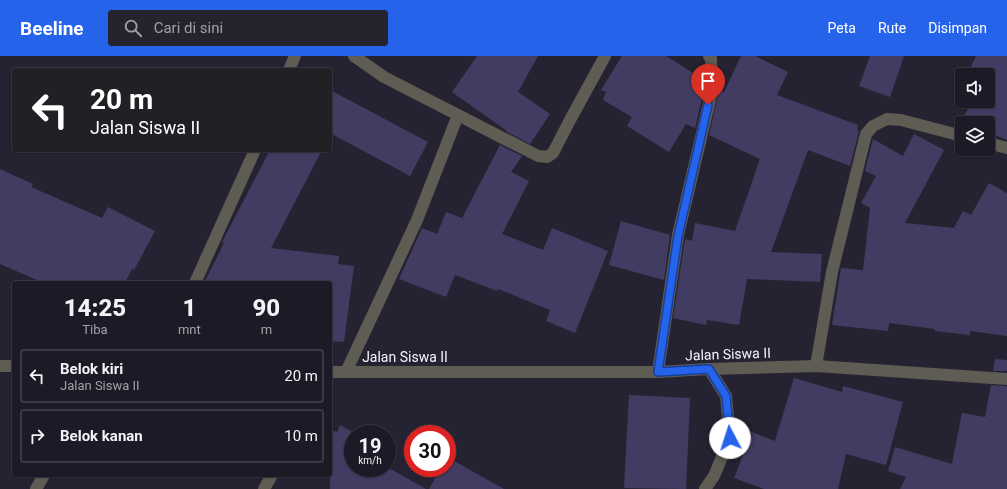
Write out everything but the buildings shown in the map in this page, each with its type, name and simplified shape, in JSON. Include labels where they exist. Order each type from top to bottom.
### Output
[{"type":"street","points":[[290,68],[295,56]]},
{"type":"street","points":[[354,56],[384,77],[538,156],[547,157],[553,153],[605,56]]},
{"type":"street","points":[[658,372],[678,236],[712,91],[711,58],[709,56]]},
{"type":"street","points":[[346,372],[416,220],[458,115]]},
{"type":"street","points":[[816,366],[832,272],[866,134],[873,126],[887,119],[901,120],[955,134]]},
{"type":"street","points":[[995,145],[1007,148]]},
{"type":"street","points":[[196,281],[254,152]]},
{"type":"street","points":[[0,366],[12,366]]},
{"type":"street","name":"Jalan Siswa II","points":[[332,372],[658,372],[816,366],[1007,379]]},
{"type":"street","points":[[708,488],[730,438],[726,396],[709,369]]},
{"type":"street","points":[[36,489],[43,477]]},
{"type":"street","points":[[264,489],[271,477]]},
{"type":"route","points":[[708,105],[678,236],[658,372],[709,369],[726,396],[730,438]]}]
